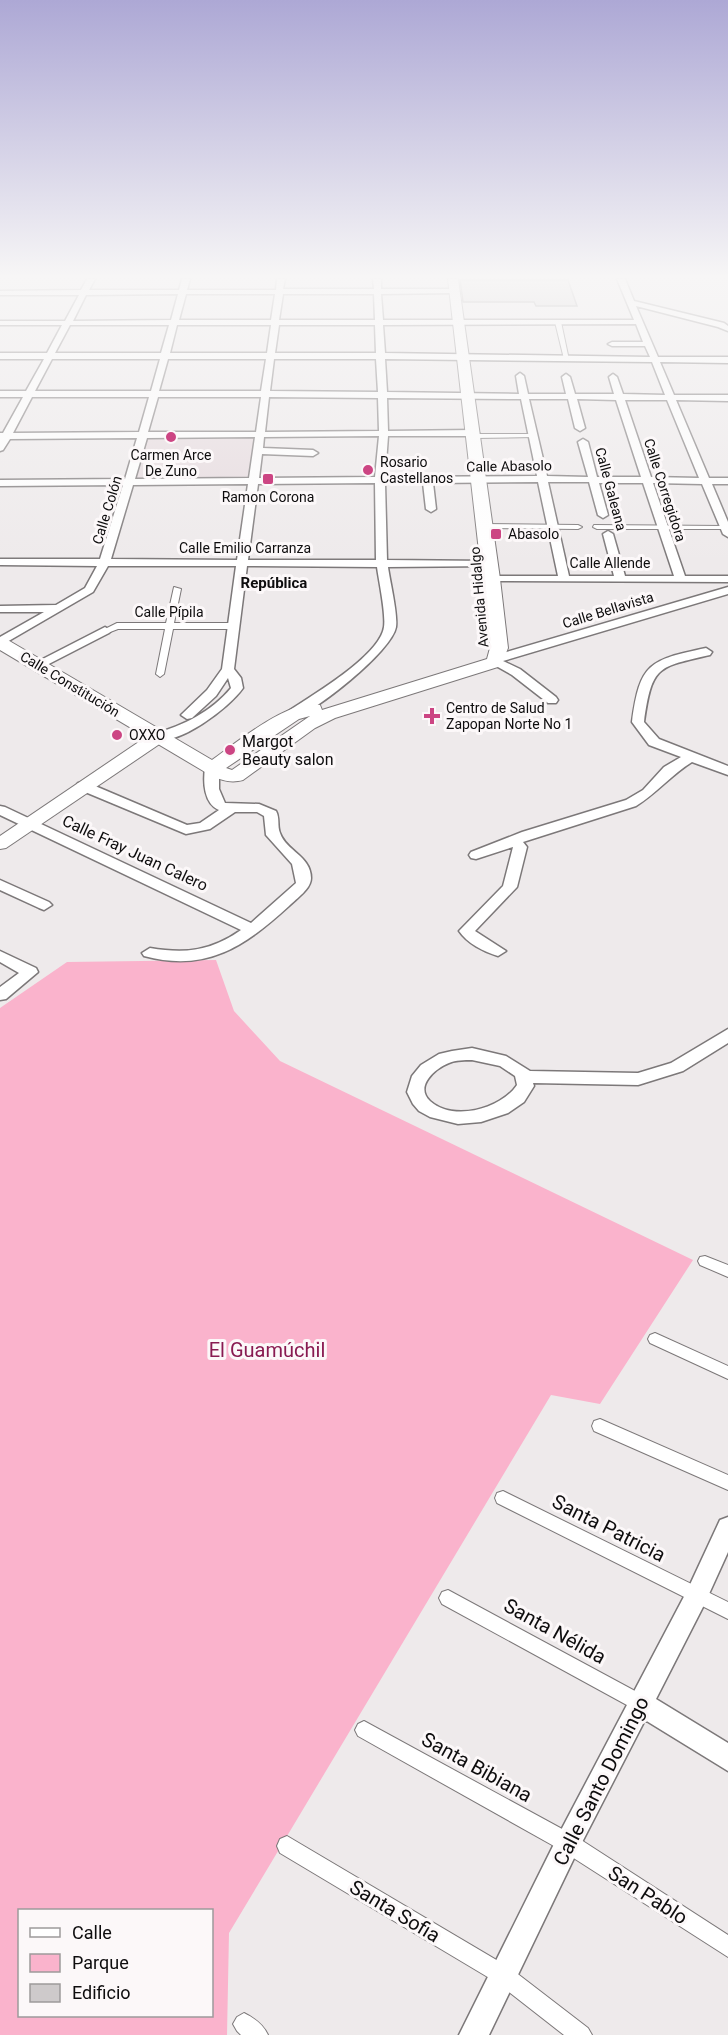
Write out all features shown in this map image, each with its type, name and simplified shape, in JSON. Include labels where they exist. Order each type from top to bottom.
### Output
[{"type":"main road","name":"Avenida Hidalgo","points":[[212,768],[292,716],[477,660],[484,654],[490,624],[486,569],[461,374]]},
{"type":"main road","name":"Avenida Hidalgo","points":[[474,480],[486,526],[486,569]]},
{"type":"main road","name":"Avenida Hidalgo","points":[[236,776],[308,724],[328,714],[496,661],[499,648],[490,624]]},
{"type":"main road","name":"Calle Constitución","points":[[0,642],[212,768],[223,774],[236,776]]},
{"type":"street","points":[[0,448],[3,436],[38,374]]},
{"type":"street","name":"Calle Colón","points":[[0,642],[89,590],[105,562],[143,435],[158,374]]},
{"type":"street","points":[[0,844],[196,710],[212,693],[228,669],[269,374]]},
{"type":"street","points":[[292,716],[369,659],[388,637],[390,627],[382,564],[380,481],[384,434],[381,374]]},
{"type":"street","points":[[604,529],[663,527],[727,531],[661,374]]},
{"type":"street","points":[[520,376],[564,578]]},
{"type":"street","points":[[566,377],[580,428]]},
{"type":"street","name":"Calle Corregidora","points":[[613,377],[680,578]]},
{"type":"street","points":[[0,394],[382,394],[728,398]]},
{"type":"street","points":[[3,436],[260,434],[532,436]]},
{"type":"street","name":"Calle Galeana","points":[[583,442],[603,515],[604,529],[620,578]]},
{"type":"street","points":[[258,451],[313,453]]},
{"type":"street","name":"Calle Abasolo","points":[[0,483],[542,479],[728,481]]},
{"type":"street","points":[[428,480],[431,509]]},
{"type":"street","points":[[486,526],[578,527]]},
{"type":"street","name":"Calle Emilio Carranza","points":[[0,562],[382,564],[486,569]]},
{"type":"street","name":"Calle Allende","points":[[486,569],[564,578],[728,579]]},
{"type":"street","points":[[160,675],[177,589]]},
{"type":"street","name":"Calle Bellavista","points":[[496,661],[728,590]]},
{"type":"street","points":[[0,609],[61,608]]},
{"type":"street","name":"Calle Pípila","points":[[105,631],[117,626],[233,626]]},
{"type":"street","points":[[37,664],[105,631]]},
{"type":"street","points":[[706,652],[658,664],[650,672],[642,687],[638,722],[654,742],[728,771]]},
{"type":"street","points":[[496,661],[516,672],[552,700]]},
{"type":"street","points":[[476,855],[514,840],[631,803],[648,793],[669,770],[690,757]]},
{"type":"street","points":[[150,953],[183,959],[215,953],[254,930],[303,884],[305,875],[295,857],[273,835],[274,824],[271,814],[256,807],[230,809],[216,803],[211,780],[212,768]]},
{"type":"street","points":[[214,791],[236,776]]},
{"type":"street","points":[[83,786],[186,830],[205,826],[230,809]]},
{"type":"street","name":"Calle Fray Juan Calero","points":[[0,810],[254,930]]},
{"type":"street","points":[[498,951],[471,936],[467,931],[510,887],[520,847],[514,840]]},
{"type":"street","points":[[0,884],[44,905]]},
{"type":"street","points":[[0,956],[30,972],[0,994]]},
{"type":"street","points":[[525,1077],[527,1085],[524,1093],[514,1102],[484,1114],[466,1116],[438,1114],[425,1107],[416,1095],[416,1084],[429,1067],[454,1055],[488,1056],[517,1069],[525,1077],[568,1076],[613,1080],[638,1078],[677,1067],[728,1035]]},
{"type":"street","points":[[705,1261],[728,1270]]},
{"type":"street","points":[[656,1339],[728,1373]]},
{"type":"street","points":[[600,1426],[728,1483]]},
{"type":"street","name":"Santa Patricia","points":[[502,1498],[728,1611]]},
{"type":"street","name":"Calle Santo Domingo","points":[[474,2035],[568,1844],[696,1597],[728,1527]]},
{"type":"street","name":"Santa Nélida","points":[[448,1598],[642,1704]]},
{"type":"street","points":[[642,1704],[728,1758]]},
{"type":"street","name":"Santa Bibiana","points":[[364,1730],[568,1844]]},
{"type":"street","name":"San Pablo","points":[[568,1844],[728,1947]]},
{"type":"street","name":"Santa Sofia","points":[[287,1846],[503,1975],[581,2035]]},
{"type":"shaded area","points":[[255,436],[248,478],[136,480],[147,437]]},
{"type":"green space","name":"El Guamúchil","points":[[216,960],[234,1011],[280,1061],[693,1260],[600,1404],[551,1395],[229,1933],[227,2035],[0,2035],[0,1008],[67,962]]},
{"type":"place","name":"Carmen Arce De Zuno","points":[[171,437]]},
{"type":"place","name":"Rosario Castellanos","points":[[368,470]]},
{"type":"place","name":"Ramon Corona","points":[[268,479]]},
{"type":"place","name":"Abasolo","points":[[496,534]]},
{"type":"place","name":"Centro de Salud Zapopan Norte No 1","points":[[432,716]]},
{"type":"place","name":"OXXO","points":[[117,735]]},
{"type":"place","name":"Margot Beauty salon","points":[[230,750]]},
{"type":"district","name":"República","points":[[274,583]]}]
